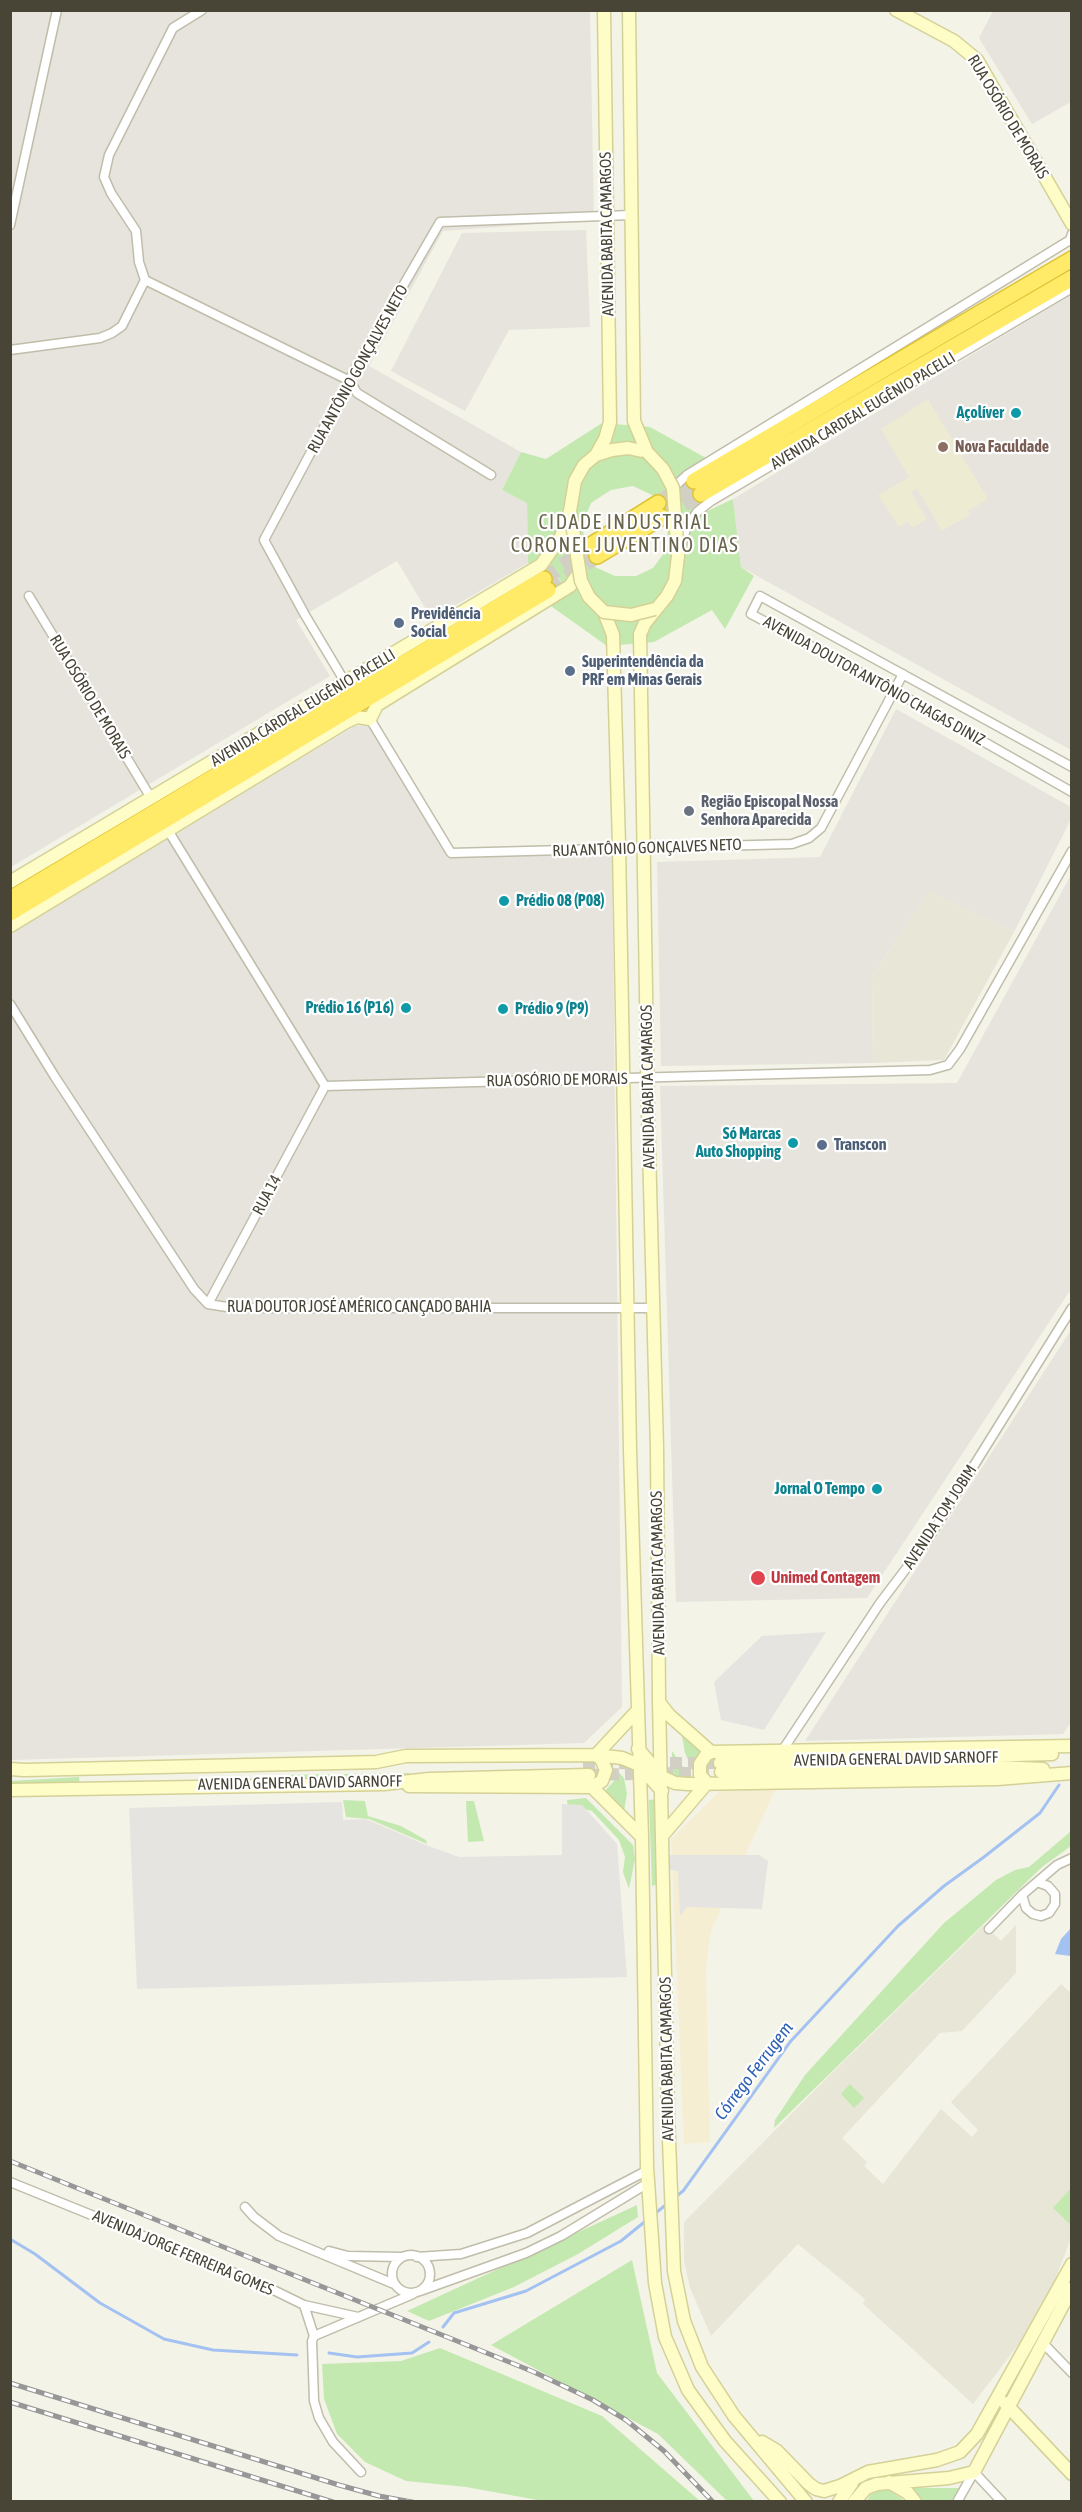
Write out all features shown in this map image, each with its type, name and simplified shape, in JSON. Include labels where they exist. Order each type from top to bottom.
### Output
[{"type":"highway","name":"AVENIDA CARDEAL EUGÊNIO PACELLI","points":[[1071,259],[698,487],[1071,278]]},
{"type":"highway","points":[[594,550],[660,510]]},
{"type":"highway","name":"AVENIDA CARDEAL EUGÊNIO PACELLI","points":[[10,899],[546,584],[10,913]]},
{"type":"main road","name":"AVENIDA BABITA CAMARGOS","points":[[596,455],[610,423],[604,10]]},
{"type":"main road","name":"AVENIDA BABITA CAMARGOS","points":[[629,10],[634,421],[647,452]]},
{"type":"main road","name":"RUA OSÓRIO DE MORAIS","points":[[896,10],[954,41],[977,60],[1071,224]]},
{"type":"main road","points":[[628,448],[647,452],[663,469],[673,489],[678,556],[675,581],[667,596],[655,609],[631,615],[604,612],[589,597],[580,581],[570,511],[575,481],[584,465],[596,455],[628,448]]},
{"type":"main road","name":"AVENIDA CARDEAL EUGÊNIO PACELLI","points":[[10,882],[541,566],[561,537],[570,511]]},
{"type":"main road","points":[[10,926],[169,832],[346,722],[357,717],[370,719],[377,705],[570,586],[579,573]]},
{"type":"main road","name":"AVENIDA BABITA CAMARGOS","points":[[655,609],[640,634],[669,2167],[676,2288],[684,2321],[702,2367],[718,2393],[806,2502]]},
{"type":"main road","name":"AVENIDA BABITA CAMARGOS","points":[[604,612],[612,634],[619,849],[636,1712],[642,1837],[648,2186],[655,2283],[665,2337],[688,2390],[725,2441],[780,2502]]},
{"type":"main road","points":[[659,1702],[669,1715],[711,1752]]},
{"type":"main road","points":[[384,1784],[424,1788],[592,1787],[602,1781],[605,1776],[604,1764],[596,1755],[636,1712]]},
{"type":"main road","points":[[707,1784],[700,1775],[699,1769],[702,1759],[711,1752],[1071,1746]]},
{"type":"main road","points":[[638,1749],[662,1777],[675,1783],[998,1779],[1071,1771]]},
{"type":"main road","name":"AVENIDA GENERAL DAVID SARNOFF","points":[[1071,1753],[720,1767],[996,1767],[1071,1771]]},
{"type":"main road","name":"AVENIDA GENERAL DAVID SARNOFF","points":[[376,1762],[406,1756],[596,1755],[622,1758],[639,1765]]},
{"type":"main road","name":"AVENIDA GENERAL DAVID SARNOFF","points":[[10,1768],[24,1770],[376,1762],[407,1765],[586,1769],[384,1784],[10,1790]]},
{"type":"main road","points":[[639,1765],[662,1791]]},
{"type":"main road","points":[[662,1836],[707,1784]]},
{"type":"main road","points":[[592,1787],[642,1837]]},
{"type":"main road","points":[[644,1960],[653,1954],[666,1962]]},
{"type":"main road","points":[[648,2168],[669,2167]]},
{"type":"main road","points":[[750,2434],[777,2451],[816,2489],[834,2489],[868,2472],[885,2467],[914,2465],[960,2452],[976,2434],[999,2397],[1071,2264]]},
{"type":"main road","points":[[854,2502],[866,2488],[889,2482],[950,2478],[974,2472],[1071,2288]]},
{"type":"main road","points":[[999,2397],[1071,2474]]},
{"type":"main road","points":[[839,2502],[855,2479]]},
{"type":"main road","points":[[889,2482],[908,2493],[915,2502]]},
{"type":"street","points":[[10,225],[57,10]]},
{"type":"street","points":[[10,350],[100,338],[122,326],[145,280],[139,262],[136,231],[111,193],[104,177],[109,155],[173,28],[202,10]]},
{"type":"street","name":"RUA ANTÔNIO GONÇALVES NETO","points":[[345,682],[295,598],[264,540],[440,222],[631,215]]},
{"type":"street","points":[[673,489],[687,475],[1070,240],[1071,234]]},
{"type":"street","points":[[145,280],[350,381],[357,393],[490,475]]},
{"type":"street","name":"AVENIDA CARDEAL EUGÊNIO PACELLI","points":[[678,556],[686,529],[697,512],[711,501],[1071,288]]},
{"type":"street","name":"RUA OSÓRIO DE MORAIS","points":[[28,596],[151,798]]},
{"type":"street","name":"AVENIDA DOUTOR ANTÔNIO CHAGAS DINIZ","points":[[1071,767],[760,596],[751,614],[893,690],[1071,792]]},
{"type":"street","name":"RUA ANTÔNIO GONÇALVES NETO","points":[[370,719],[451,853],[792,844],[809,838],[821,828],[903,674]]},
{"type":"street","points":[[169,832],[326,1086]]},
{"type":"street","name":"RUA OSÓRIO DE MORAIS","points":[[326,1086],[930,1070],[948,1065],[960,1049],[1071,851]]},
{"type":"street","name":"RUA DOUTOR JOSÉ AMÉRICO CANÇADO BAHIA","points":[[10,1004],[143,1212],[194,1289],[208,1304],[233,1308],[653,1308]]},
{"type":"street","name":"RUA 14","points":[[208,1304],[326,1086]]},
{"type":"street","name":"AVENIDA TOM JOBIM","points":[[782,1751],[880,1603],[927,1541],[1071,1308]]},
{"type":"street","points":[[988,1929],[1037,1882],[1057,1865],[1071,1858]]},
{"type":"street","points":[[1022,1895],[1026,1908],[1033,1914],[1041,1916],[1049,1913],[1055,1904],[1055,1894],[1048,1886],[1037,1882]]},
{"type":"street","points":[[316,2250],[348,2256],[417,2257],[461,2254],[527,2233],[648,2168]]},
{"type":"street","name":"AVENIDA JORGE FERREIRA GOMES","points":[[10,2182],[257,2282],[304,2305],[358,2318]]},
{"type":"street","points":[[314,2336],[418,2292],[526,2253],[561,2236],[648,2186]]},
{"type":"street","points":[[245,2207],[279,2236],[316,2250],[405,2292],[418,2292],[428,2283],[429,2273],[426,2263],[417,2257]]},
{"type":"street","points":[[386,2306],[394,2297],[393,2268],[405,2256]]},
{"type":"street","points":[[304,2305],[314,2336],[312,2341],[313,2390],[319,2418],[333,2442],[361,2472]]},
{"type":"street","points":[[1042,2342],[1071,2373]]},
{"type":"street","points":[[957,2502],[974,2472],[1002,2502]]},
{"type":"shaded area","points":[[11,11],[590,11],[594,220],[443,231],[369,366],[521,452],[502,490],[527,503],[528,563],[432,619],[397,561],[296,620],[330,676],[11,867]]},
{"type":"shaded area","points":[[993,11],[1071,11],[1071,102],[1032,124],[979,38]]},
{"type":"shaded area","points":[[586,230],[590,327],[509,330],[465,411],[391,371],[462,233]]},
{"type":"shaded area","points":[[1071,295],[1071,750],[741,567],[733,499]]},
{"type":"shaded area","points":[[928,399],[988,499],[968,511],[970,515],[942,531],[917,489],[911,492],[927,519],[912,528],[908,522],[899,527],[878,495],[909,477],[881,429]]},
{"type":"shaded area","points":[[896,709],[1071,807],[1071,819],[1014,932],[929,891],[872,976],[873,1063],[661,1066],[657,862],[820,857]]},
{"type":"shaded area","points":[[369,725],[448,858],[612,854],[622,1707],[584,1743],[11,1760],[10,933],[355,726]]},
{"type":"shaded area","points":[[1071,875],[1071,1289],[867,1598],[676,1602],[660,1086],[957,1083]]},
{"type":"shaded area","points":[[929,891],[1014,932],[944,1060],[873,1063],[872,976]]},
{"type":"shaded area","points":[[1071,1330],[1071,1722],[1063,1734],[805,1741]]},
{"type":"shaded area","points":[[826,1632],[764,1730],[721,1720],[714,1682],[762,1636]]},
{"type":"shaded area","points":[[722,1789],[775,1790],[711,1931],[706,1968],[710,2142],[684,2144],[671,1839]]},
{"type":"shaded area","points":[[342,1802],[343,1820],[366,1819],[459,1857],[562,1855],[562,1804],[582,1805],[617,1844],[627,1977],[137,1989],[129,1808]]},
{"type":"shaded area","points":[[663,1855],[759,1855],[768,1861],[762,1909],[687,1907],[680,1916],[678,1871],[663,1869]]},
{"type":"shaded area","points":[[984,1925],[1001,1941],[1016,1925],[1016,1973],[962,2031],[940,2033],[842,2138],[867,2162],[864,2166],[883,2184],[941,2109],[972,2137],[978,2130],[951,2102],[1061,1984],[1071,1993],[1071,2238],[1053,2285],[1027,2333],[973,2404],[863,2304],[865,2299],[798,2244],[711,2336],[690,2288],[684,2261],[684,2222],[838,2067]]},
{"type":"green space","points":[[602,423],[650,427],[706,458],[685,480],[703,513],[733,499],[741,567],[754,576],[725,629],[712,610],[654,642],[607,646],[548,604],[567,592],[550,563],[528,563],[527,503],[502,490],[521,452],[546,459]],"holes":[[[633,486],[654,496],[668,523],[667,549],[653,568],[636,576],[615,576],[595,567],[584,541],[583,523],[591,503],[611,490]]]},
{"type":"green space","points":[[682,1736],[703,1753],[697,1780],[685,1753]]},
{"type":"green space","points":[[672,1751],[684,1768],[685,1779],[674,1775]]},
{"type":"green space","points":[[614,1767],[624,1778],[627,1794],[624,1811],[604,1792],[614,1781]]},
{"type":"green space","points":[[410,1773],[410,1776],[402,1778],[284,1782],[283,1775]]},
{"type":"green space","points":[[79,1777],[80,1786],[11,1785],[10,1781]]},
{"type":"green space","points":[[586,1798],[633,1845],[635,1859],[629,1889],[623,1872],[625,1857],[619,1840],[592,1811],[568,1808],[567,1800]]},
{"type":"green space","points":[[657,1799],[658,1884],[652,1886],[649,1800]]},
{"type":"green space","points":[[343,1800],[365,1801],[368,1816],[401,1826],[426,1840],[427,1844],[369,1819],[346,1817]]},
{"type":"green space","points":[[466,1801],[474,1801],[484,1841],[468,1842]]},
{"type":"green space","points":[[1071,1831],[1071,1846],[1042,1867],[774,2128],[775,2120],[805,2075],[944,1923],[996,1880],[1015,1870],[1029,1867]]},
{"type":"green space","points":[[850,2084],[864,2098],[854,2108],[841,2094]]},
{"type":"green space","points":[[1071,2188],[1072,2224],[1071,2225],[1053,2208]]},
{"type":"green space","points":[[637,2205],[638,2217],[578,2254],[514,2287],[429,2321],[407,2311]]},
{"type":"green space","points":[[632,2260],[657,2373],[754,2501],[727,2501],[658,2434],[491,2345]]},
{"type":"green space","points":[[440,2348],[602,2416],[700,2501],[543,2501],[466,2487],[406,2481],[365,2462],[337,2434],[324,2399],[322,2364],[401,2361]]},
{"type":"green space","points":[[885,2488],[904,2501],[866,2502],[871,2494]]},
{"type":"green space","points":[[905,2488],[959,2488],[951,2501],[922,2502]]},
{"type":"water","points":[[1071,1928],[1071,1956],[1055,1954],[1061,1939]]},
{"type":"waterway","name":"Córrego Ferrugem","points":[[674,2198],[683,2191],[790,2042],[898,1926],[944,1886],[1040,1813],[1059,1785]]},
{"type":"waterway","name":"Córrego Ferrugem","points":[[653,2215],[667,2204]]},
{"type":"waterway","name":"Córrego Ferrugem","points":[[443,2327],[454,2313],[526,2291],[621,2241],[648,2219]]},
{"type":"waterway","points":[[10,2239],[35,2254],[100,2303],[164,2339],[213,2350],[297,2355]]},
{"type":"waterway","name":"Córrego Ferrugem","points":[[329,2353],[357,2357],[412,2353],[429,2342]]},
{"type":"tunnel","points":[[658,503],[694,481]]},
{"type":"tunnel","points":[[664,516],[701,494]]},
{"type":"tunnel","points":[[544,579],[591,545]]},
{"type":"tunnel","points":[[548,590],[597,556]]},
{"type":"tunnel","points":[[583,1764],[632,1763]]},
{"type":"tunnel","points":[[652,1763],[720,1763]]},
{"type":"tunnel","points":[[589,1775],[721,1772]]},
{"type":"railway","points":[[10,2161],[534,2372],[593,2400],[626,2420],[664,2451],[713,2502]]},
{"type":"railway","points":[[10,2383],[339,2485],[412,2502]]},
{"type":"railway","points":[[10,2402],[333,2502]]},
{"type":"place","name":"Açolíver","points":[[1016,413]]},
{"type":"place","name":"Nova Faculdade","points":[[943,447]]},
{"type":"place","name":"Previdência Social","points":[[399,623]]},
{"type":"place","name":"Superintendência da PRF em Minas Gerais","points":[[570,671]]},
{"type":"place","name":"Região Episcopal Nossa Senhora Aparecida","points":[[689,811]]},
{"type":"place","name":"Prédio 08 (P08)","points":[[504,901]]},
{"type":"place","name":"Prédio 16 (P16)","points":[[406,1008]]},
{"type":"place","name":"Prédio 9 (P9)","points":[[503,1009]]},
{"type":"place","name":"Só Marcas Auto Shopping","points":[[793,1143]]},
{"type":"place","name":"Transcon","points":[[822,1145]]},
{"type":"place","name":"Jornal O Tempo","points":[[877,1489]]},
{"type":"place","name":"Unimed Contagem","points":[[758,1578]]},
{"type":"district","name":"CIDADE INDUSTRIAL CORONEL JUVENTINO DIAS","points":[[625,534]]}]
